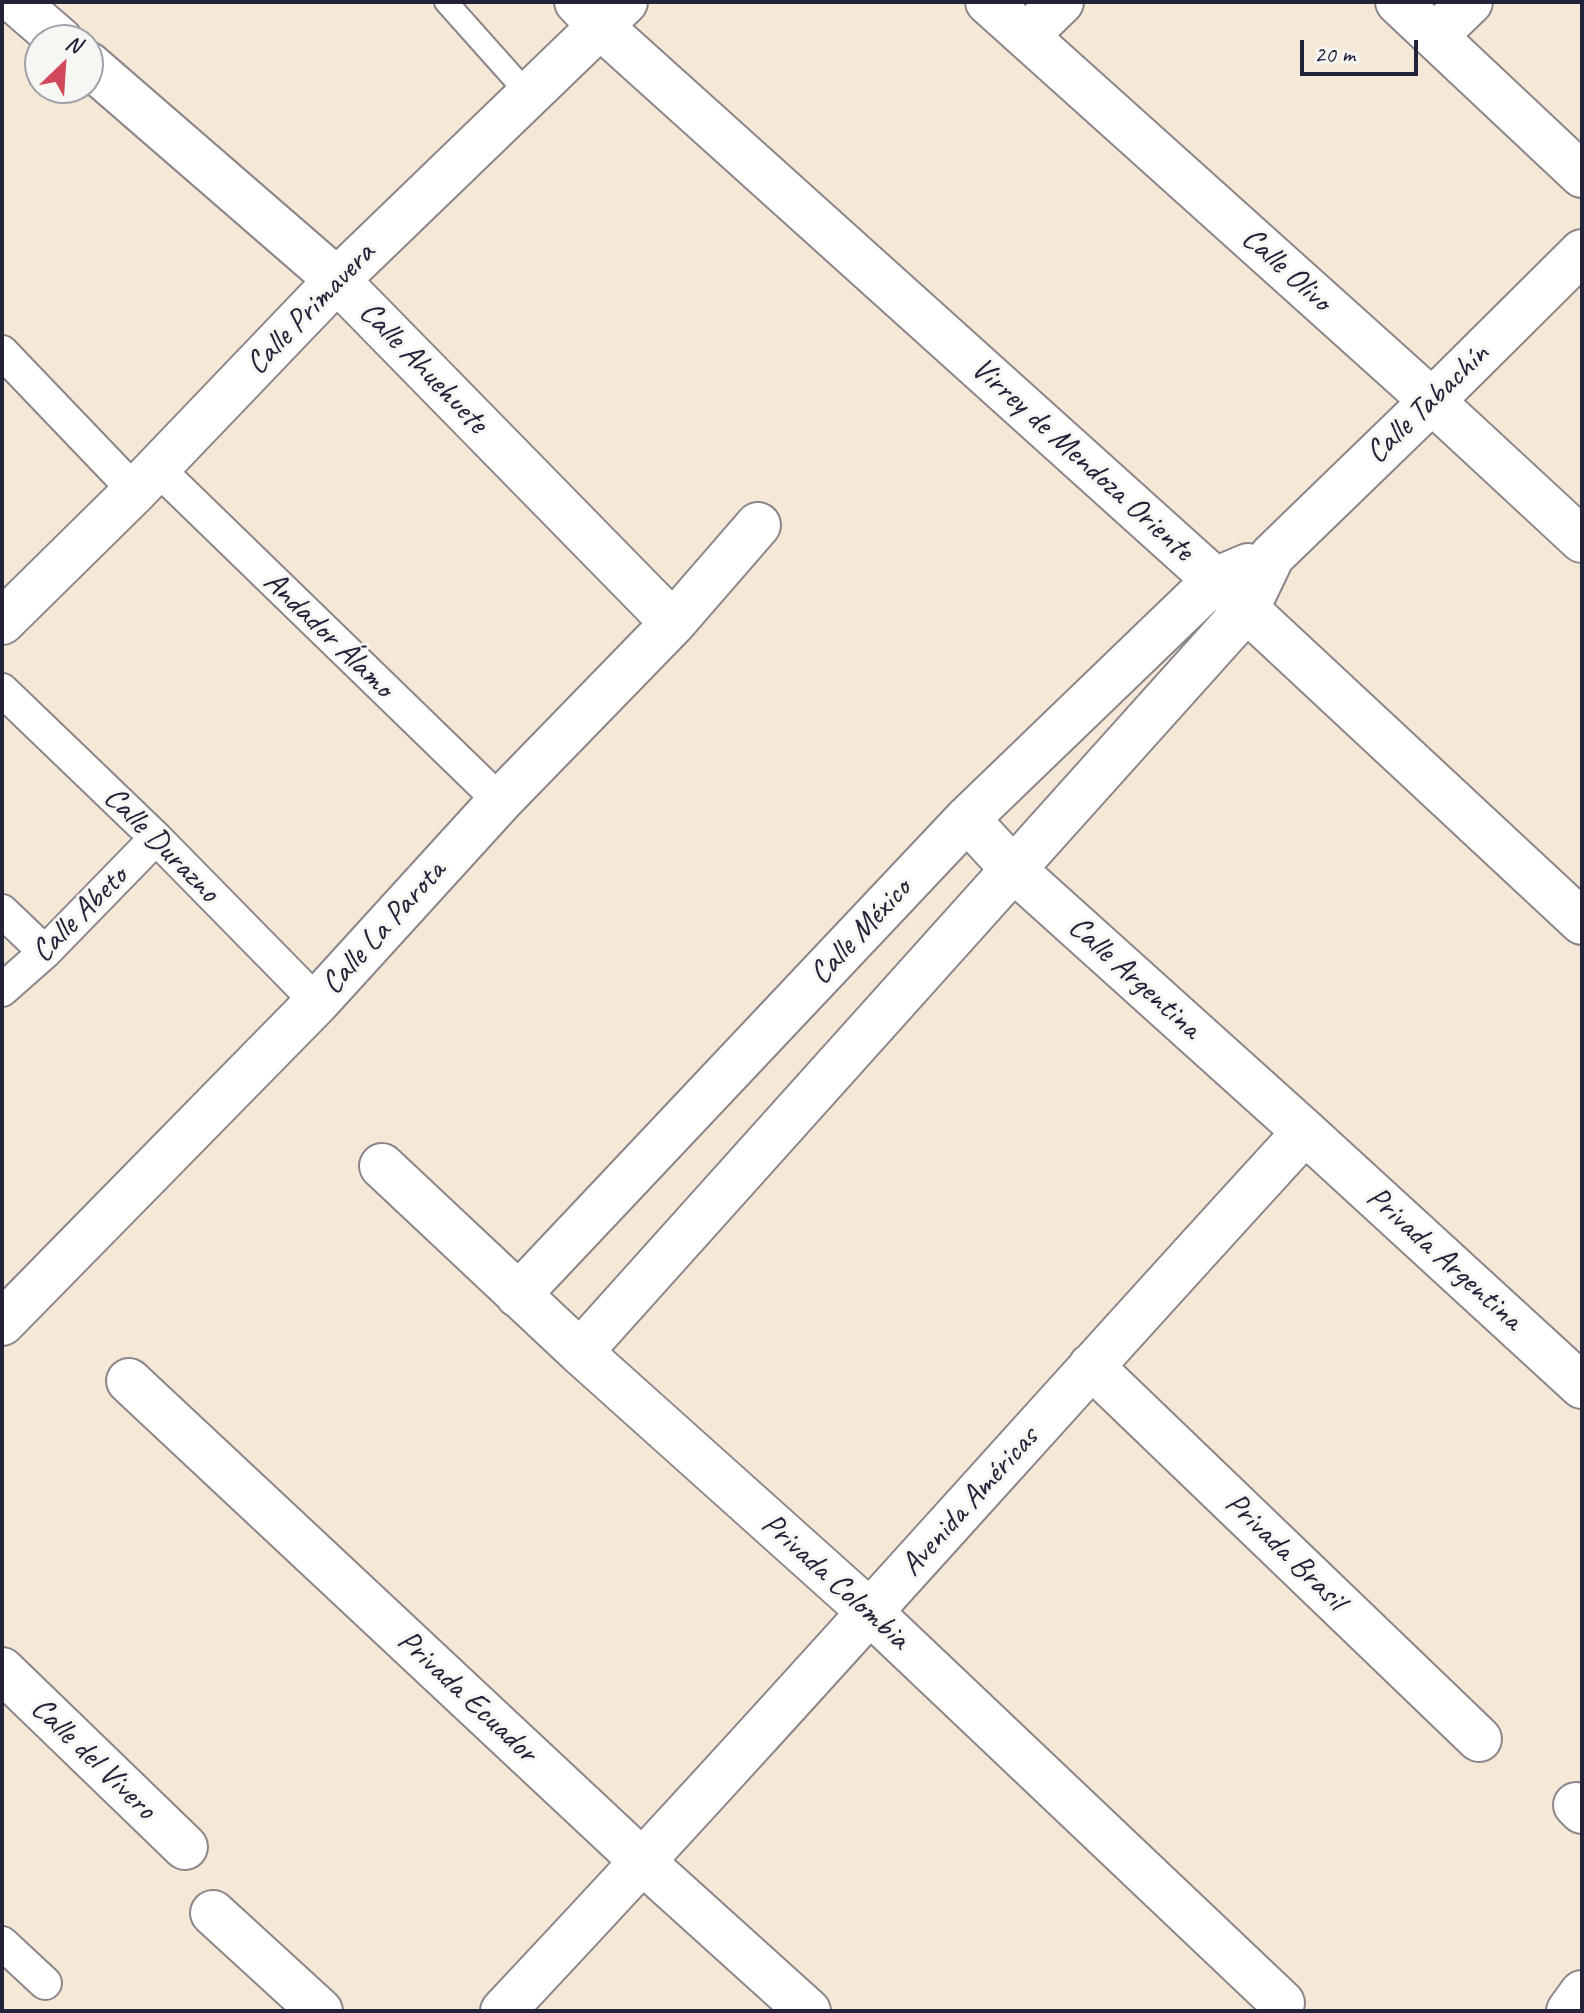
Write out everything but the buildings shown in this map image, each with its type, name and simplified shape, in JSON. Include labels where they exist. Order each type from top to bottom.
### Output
[{"type":"street","points":[[16,2],[41,24]]},
{"type":"street","name":"Calle Olivo","points":[[988,2],[1582,540]]},
{"type":"street","points":[[1026,36],[1061,2]]},
{"type":"street","points":[[1398,2],[1582,175]]},
{"type":"street","points":[[1435,36],[1470,2]]},
{"type":"street","name":"Calle Primavera","points":[[2,622],[146,480],[337,280],[529,95],[601,10]]},
{"type":"street","name":"Virrey de Mendoza Oriente","points":[[601,10],[1582,922]]},
{"type":"street","name":"Calle Ahuehuete","points":[[104,78],[337,280],[673,623]]},
{"type":"street","name":"Calle Tabachín","points":[[1246,610],[1272,556],[1582,252]]},
{"type":"street","name":"Andador Álamo","points":[[2,352],[500,801]]},
{"type":"street","name":"Calle La Parota","points":[[4,1317],[317,1002],[500,801],[673,623],[758,525]]},
{"type":"street","name":"Calle Tabachín","points":[[1215,580],[1272,556]]},
{"type":"street","name":"Calle México","points":[[518,1295],[967,819],[1215,580]]},
{"type":"street","points":[[580,1352],[1246,610]]},
{"type":"street","name":"Calle Durazno","points":[[2,690],[156,838],[317,1002]]},
{"type":"street","name":"Calle Argentina","points":[[967,819],[1013,869],[1305,1132]]},
{"type":"street","name":"Calle Abeto","points":[[2,990],[45,952],[156,838]]},
{"type":"street","points":[[2,911],[45,952]]},
{"type":"street","name":"Avenida Américas","points":[[503,2011],[871,1613],[1305,1132]]},
{"type":"street","name":"Privada Argentina","points":[[1305,1132],[1582,1386]]},
{"type":"street","name":"Privada Colombia","points":[[382,1166],[580,1352],[871,1613],[1282,2003]]},
{"type":"street","name":"Privada Brasil","points":[[1091,1366],[1479,1739]]},
{"type":"street","name":"Privada Ecuador","points":[[129,1381],[643,1862],[808,2011]]},
{"type":"street","name":"Calle del Vivero","points":[[2,1670],[185,1847]]},
{"type":"street","points":[[213,1913],[320,2011]]},
{"type":"street","points":[[2,1943],[45,1983]]},
{"type":"street","points":[[1569,2011],[1582,1993]]},
{"type":"lane","points":[[446,2],[529,95]]}]
